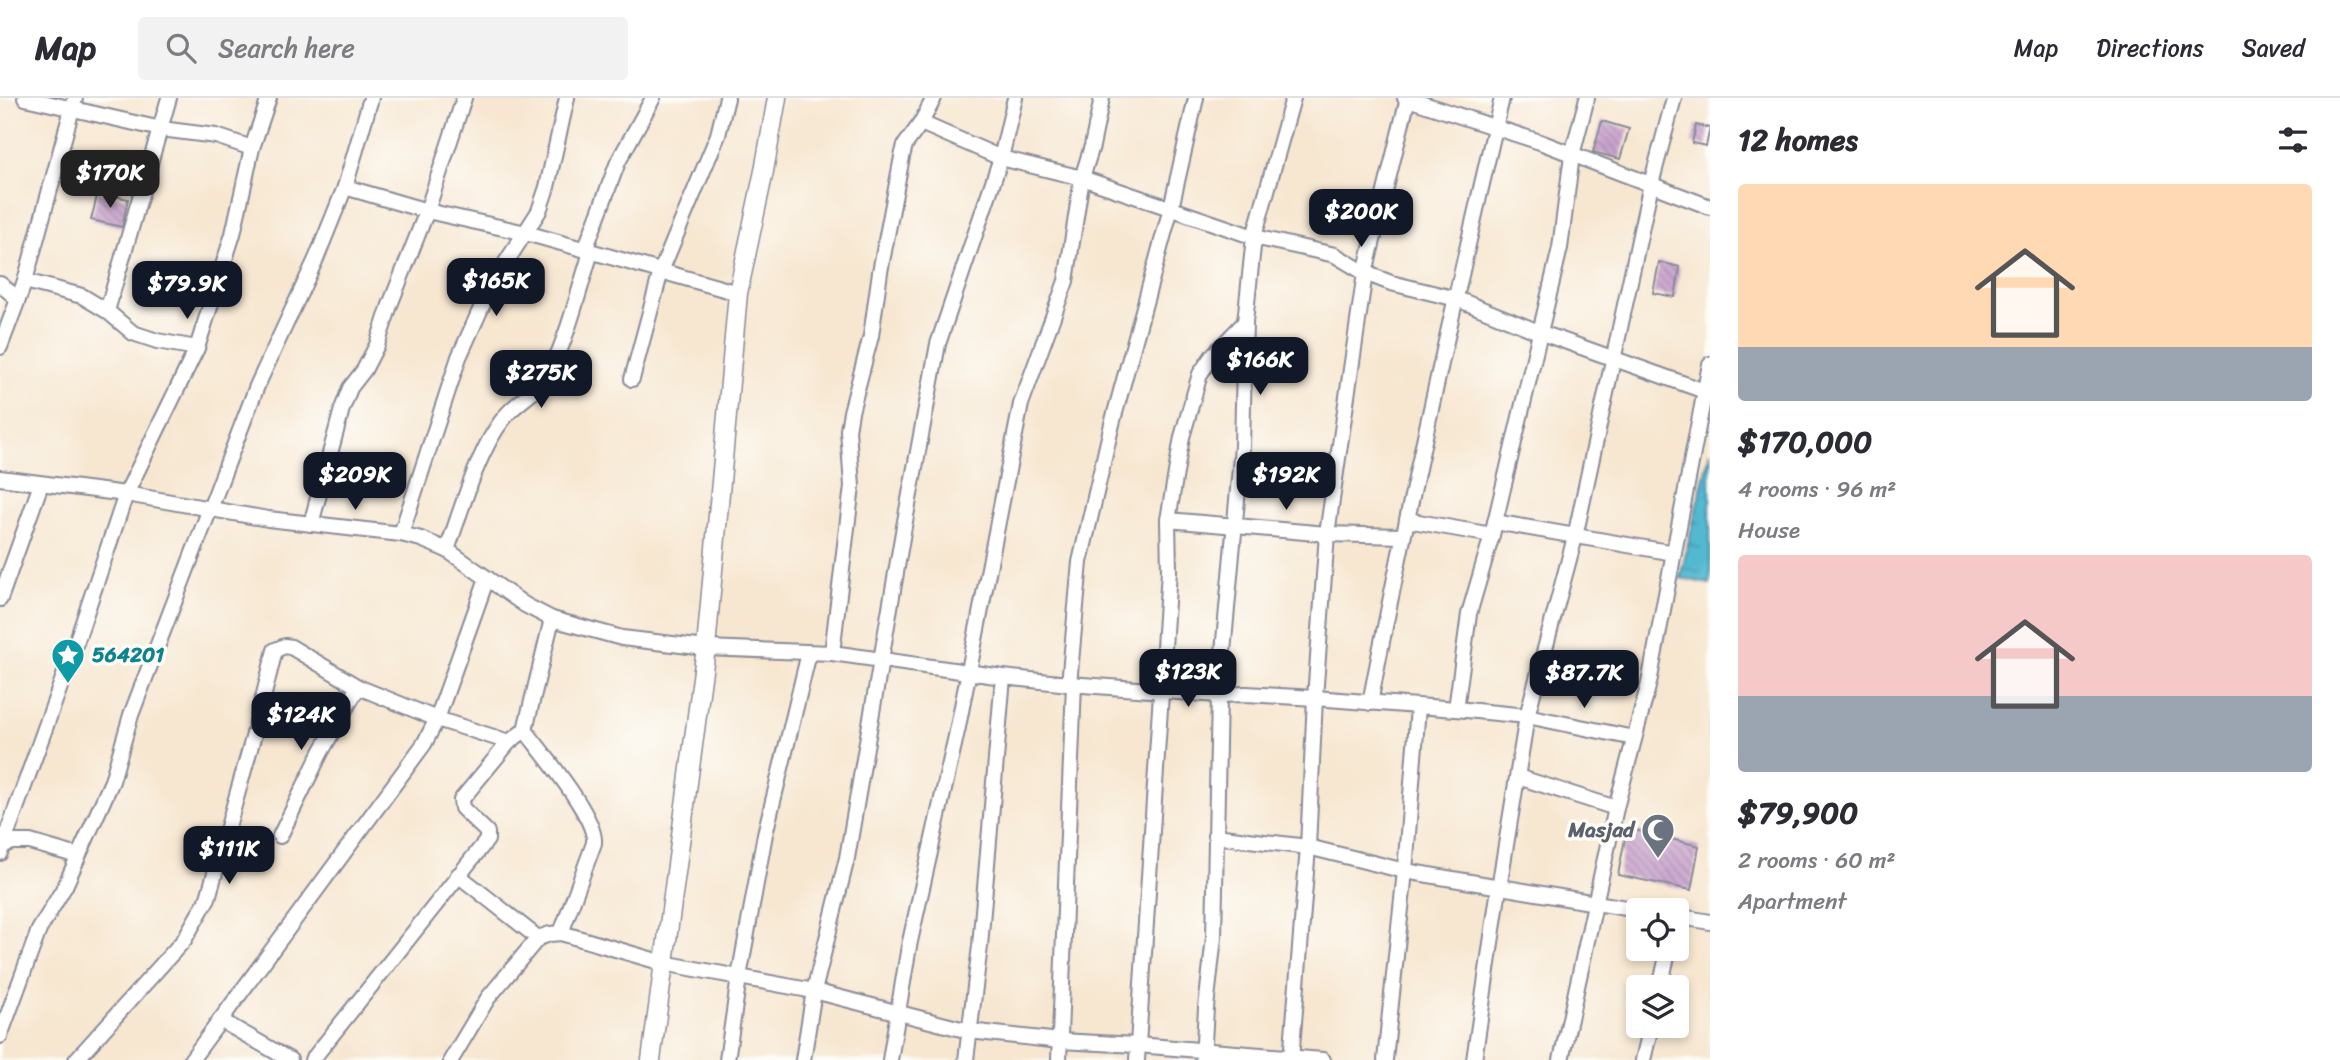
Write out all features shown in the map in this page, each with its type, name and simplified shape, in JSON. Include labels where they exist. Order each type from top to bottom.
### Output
[{"type":"street","points":[[25,98],[74,103],[161,129],[216,136],[252,148]]},
{"type":"street","points":[[107,311],[169,98]]},
{"type":"street","points":[[1,848],[78,638],[126,494],[197,348],[233,234],[252,148],[269,98]]},
{"type":"street","points":[[0,1036],[39,930],[65,886],[112,781],[131,715],[257,386],[316,258],[345,187],[371,98]]},
{"type":"street","points":[[311,524],[342,409],[350,388],[364,370],[377,345],[427,211],[464,98]]},
{"type":"street","points":[[401,534],[459,357],[492,284],[539,211],[567,98]]},
{"type":"street","points":[[447,550],[486,449],[504,417],[536,391],[551,369],[573,312],[588,251],[618,162],[653,98]]},
{"type":"street","points":[[632,379],[661,271],[718,135],[727,98]]},
{"type":"street","points":[[651,1060],[706,648],[738,293],[777,98]]},
{"type":"street","points":[[832,653],[852,485],[848,430],[851,412],[871,336],[898,171],[905,145],[922,124],[934,98]]},
{"type":"street","points":[[803,1060],[814,991],[847,858],[938,344],[1001,158],[1015,98]]},
{"type":"street","points":[[890,1060],[909,946],[969,671],[1021,404],[1066,281],[1082,178],[1102,98]]},
{"type":"street","points":[[1059,1060],[1072,684],[1080,562],[1112,424],[1171,208],[1196,98]]},
{"type":"street","points":[[1203,1055],[1214,937],[1219,695],[1241,446],[1245,322],[1255,237],[1293,98]]},
{"type":"street","points":[[1291,1059],[1308,847],[1326,534],[1366,273],[1407,98],[1496,127],[1710,207]]},
{"type":"street","points":[[1370,703],[1402,536],[1502,98]]},
{"type":"street","points":[[1456,709],[1469,614],[1493,529],[1560,248],[1572,155],[1587,98]]},
{"type":"street","points":[[1474,1060],[1527,716],[1575,537],[1651,184],[1674,98]]},
{"type":"street","points":[[0,346],[25,281],[74,103]]},
{"type":"street","points":[[922,124],[1001,158],[1082,178],[1255,237],[1335,255],[1366,273],[1391,283],[1457,299],[1707,392]]},
{"type":"street","points":[[345,187],[427,211],[526,233],[738,293]]},
{"type":"street","points":[[25,281],[82,296],[107,311],[133,333],[156,341],[197,348]]},
{"type":"street","points":[[0,284],[18,299]]},
{"type":"street","points":[[1136,1060],[1161,689],[1168,520],[1182,437],[1200,374],[1213,355],[1245,322]]},
{"type":"street","points":[[1561,1060],[1616,808],[1649,683],[1707,392],[1710,365]]},
{"type":"street","points":[[0,478],[126,494],[210,510],[401,534],[421,539],[447,550],[525,605],[552,619],[622,639],[706,648],[832,653],[1072,684],[1456,709],[1527,716],[1634,738]]},
{"type":"street","points":[[0,599],[41,484]]},
{"type":"street","points":[[1168,520],[1326,534],[1402,536]]},
{"type":"street","points":[[1407,520],[1575,537],[1674,553]]},
{"type":"street","points":[[191,1060],[424,744],[437,719],[487,578]]},
{"type":"street","points":[[312,1060],[487,840],[487,832],[462,808],[461,800],[509,741],[525,730],[552,619]]},
{"type":"street","points":[[76,1060],[184,940],[208,898],[275,650],[279,647],[291,647],[358,687],[437,719],[509,741]]},
{"type":"street","points":[[727,1060],[765,834],[809,653]]},
{"type":"street","points":[[966,1060],[980,946],[1003,677]]},
{"type":"street","points":[[280,836],[321,752],[358,687]]},
{"type":"street","points":[[1385,1060],[1405,871],[1418,707]]},
{"type":"street","points":[[525,730],[578,801],[595,836],[561,933]]},
{"type":"street","points":[[1518,777],[1616,808]]},
{"type":"street","points":[[1215,836],[1308,847],[1405,871],[1626,908]]},
{"type":"street","points":[[1,848],[13,842],[30,842],[78,856]]},
{"type":"street","points":[[458,875],[538,938]]},
{"type":"street","points":[[1689,918],[1710,922]]},
{"type":"street","points":[[451,1060],[488,998],[538,938],[561,933],[663,963],[814,991],[969,1031],[1060,1041],[1137,1045],[1203,1055],[1324,1060]]},
{"type":"street","points":[[220,1020],[290,1060]]},
{"type":"street","points":[[1643,1060],[1648,1038]]},
{"type":"water","points":[[1710,451],[1710,584],[1680,578]]},
{"type":"building","points":[[1602,121],[1629,129],[1620,159],[1593,152]]},
{"type":"building","points":[[1696,125],[1710,128],[1706,146],[1692,143]]},
{"type":"building","points":[[98,192],[128,199],[122,227],[91,220]]},
{"type":"building","points":[[1659,262],[1680,267],[1675,297],[1653,293]]},
{"type":"building","name":"Masjad","points":[[1627,828],[1699,846],[1691,890],[1618,875]]},
{"type":"place","name":"564201","points":[[68,685]]},
{"type":"place","name":"Masjad","points":[[1658,860]]}]
